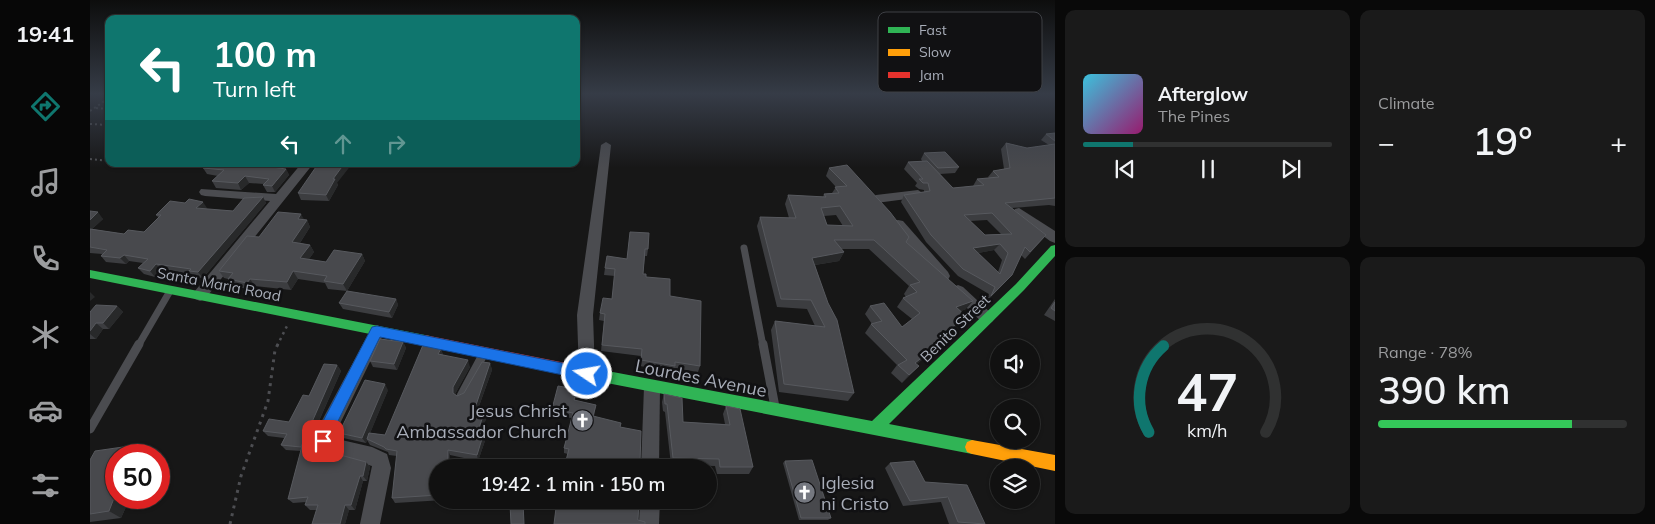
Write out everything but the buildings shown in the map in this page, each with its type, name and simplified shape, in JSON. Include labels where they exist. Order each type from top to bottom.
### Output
[{"type":"main road","name":"Benito Street","points":[[875,428],[1053,254]]},
{"type":"main road","name":"Santa Maria Road","points":[[90,274],[342,323]]},
{"type":"main road","name":"Lourdes Avenue","points":[[342,323],[652,387],[1055,463]]},
{"type":"street","points":[[587,374],[585,315],[606,145]]},
{"type":"street","points":[[200,295],[305,167]]},
{"type":"street","points":[[205,192],[279,198]]},
{"type":"street","points":[[918,194],[873,195],[938,272],[987,318]]},
{"type":"street","points":[[1019,212],[1055,238]]},
{"type":"street","points":[[370,524],[382,468],[380,460],[372,456],[328,446],[323,441],[325,432],[377,331]]},
{"type":"street","points":[[650,459],[652,387]]},
{"type":"street","points":[[649,524],[650,509]]},
{"type":"lane","points":[[744,248],[776,410]]},
{"type":"lane","points":[[90,429],[171,290]]},
{"type":"lane","points":[[461,396],[485,353]]},
{"type":"path","points":[[90,124],[105,125]]},
{"type":"path","points":[[90,160],[105,160]]},
{"type":"path","points":[[230,524],[241,476],[268,401],[275,350],[294,314]]},
{"type":"traffic: fast","points":[[875,428],[1020,287],[1055,249]]},
{"type":"traffic: fast","points":[[90,274],[425,340]]},
{"type":"traffic: fast","points":[[581,372],[972,447]]},
{"type":"traffic: slow","points":[[972,447],[1055,463]]},
{"type":"traffic: jam","points":[[425,340],[581,372]]},
{"type":"place","name":"Jesus Christ Ambassador Church","points":[[583,420]]},
{"type":"place","name":"Iglesia ni Cristo","points":[[805,492]]},
{"type":"route","points":[[323,441],[325,432],[377,331],[587,374]]}]
